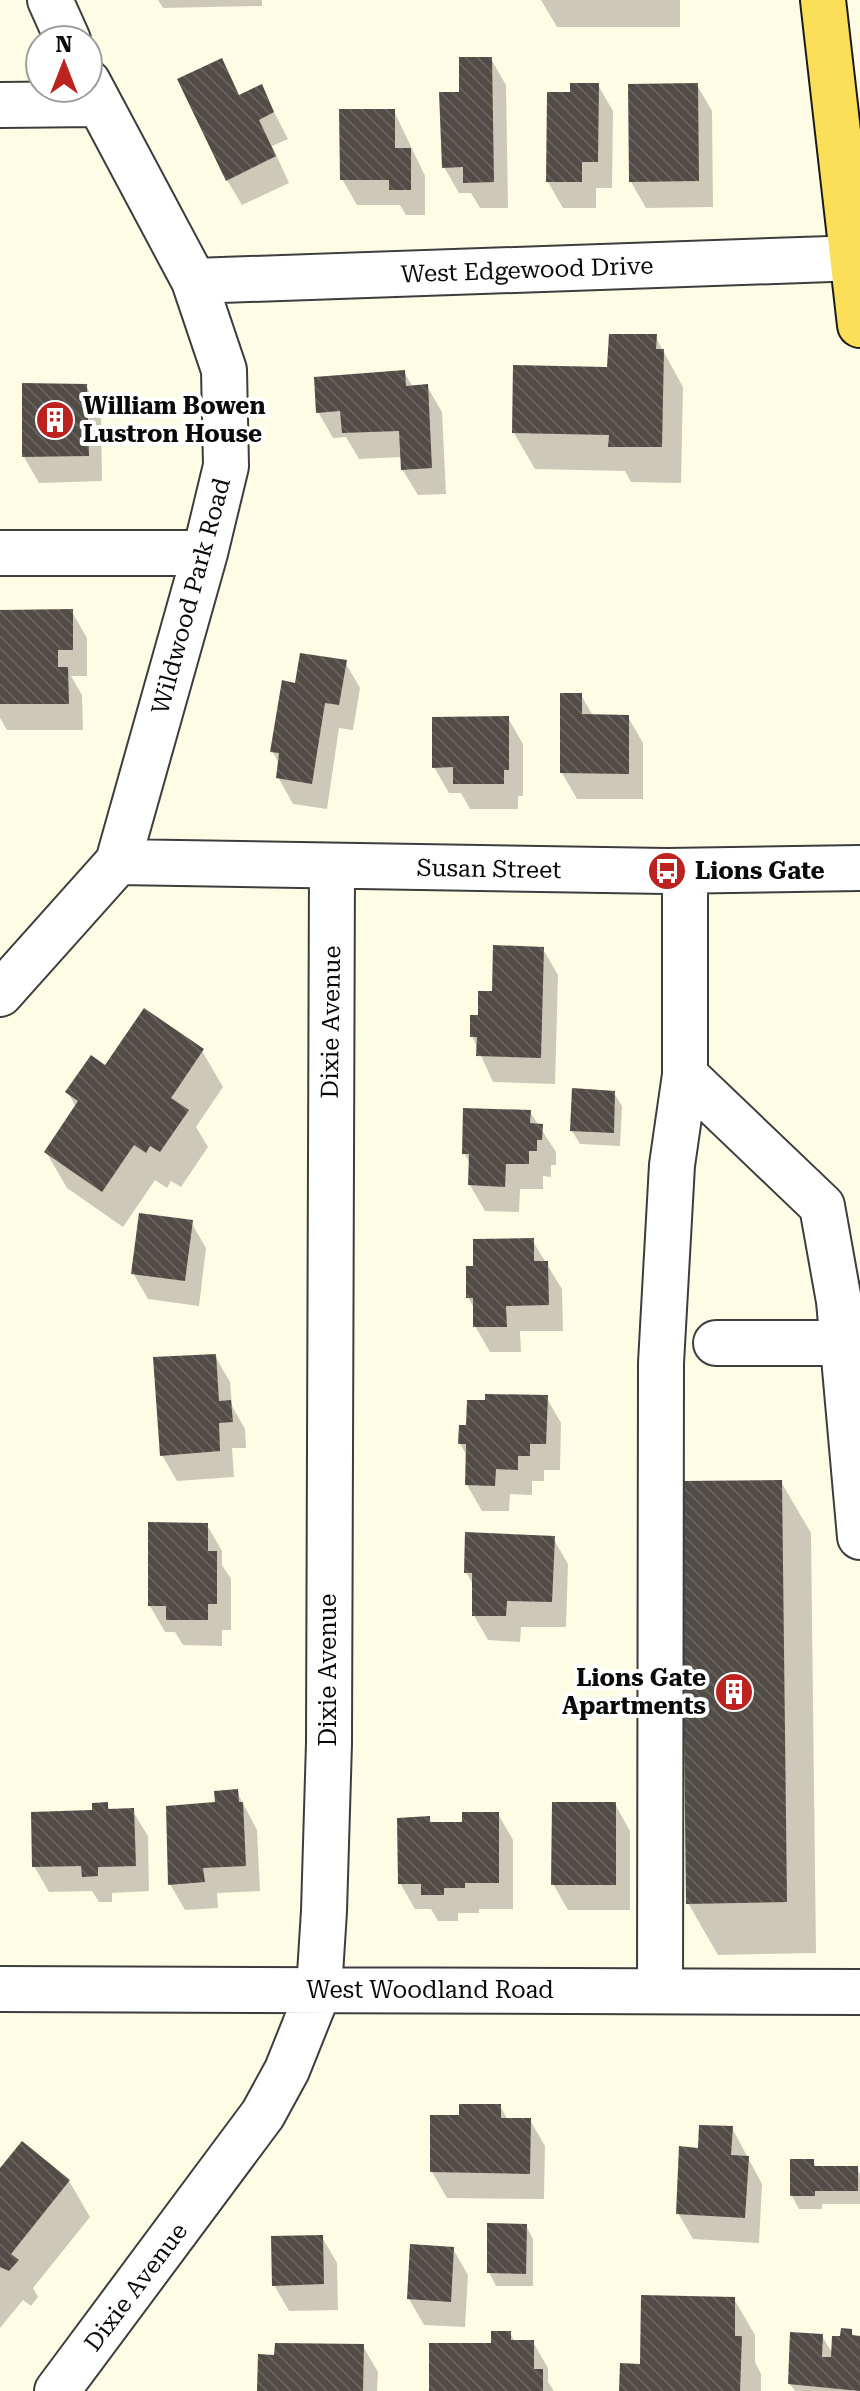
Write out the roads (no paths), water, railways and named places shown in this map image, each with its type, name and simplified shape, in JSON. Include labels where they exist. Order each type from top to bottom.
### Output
[{"type":"main road","points":[[823,0],[856,258],[860,325]]},
{"type":"street","points":[[50,0],[61,24]]},
{"type":"street","points":[[0,105],[24,102]]},
{"type":"street","name":"Wildwood Park Road","points":[[0,994],[118,862],[205,553],[226,466],[224,370],[194,281],[99,104]]},
{"type":"street","name":"West Edgewood Drive","points":[[194,281],[856,258]]},
{"type":"street","points":[[0,553],[205,553]]},
{"type":"street","name":"Susan Street","points":[[118,862],[332,868],[685,871],[860,868]]},
{"type":"street","name":"Dixie Avenue","points":[[57,2391],[263,2114],[287,2070],[319,1990],[329,1743],[332,868]]},
{"type":"street","points":[[660,1991],[661,1363],[672,1165],[685,1075],[685,871]]},
{"type":"street","points":[[685,1075],[822,1206],[843,1343],[860,1537]]},
{"type":"street","points":[[716,1343],[843,1343]]},
{"type":"street","name":"West Woodland Road","points":[[0,1989],[860,1992]]},
{"type":"place","name":"William Bowen Lustron House","points":[[55,420]]},
{"type":"place","name":"Lions Gate","points":[[667,871]]},
{"type":"place","name":"Lions Gate Apartments","points":[[734,1692]]}]
